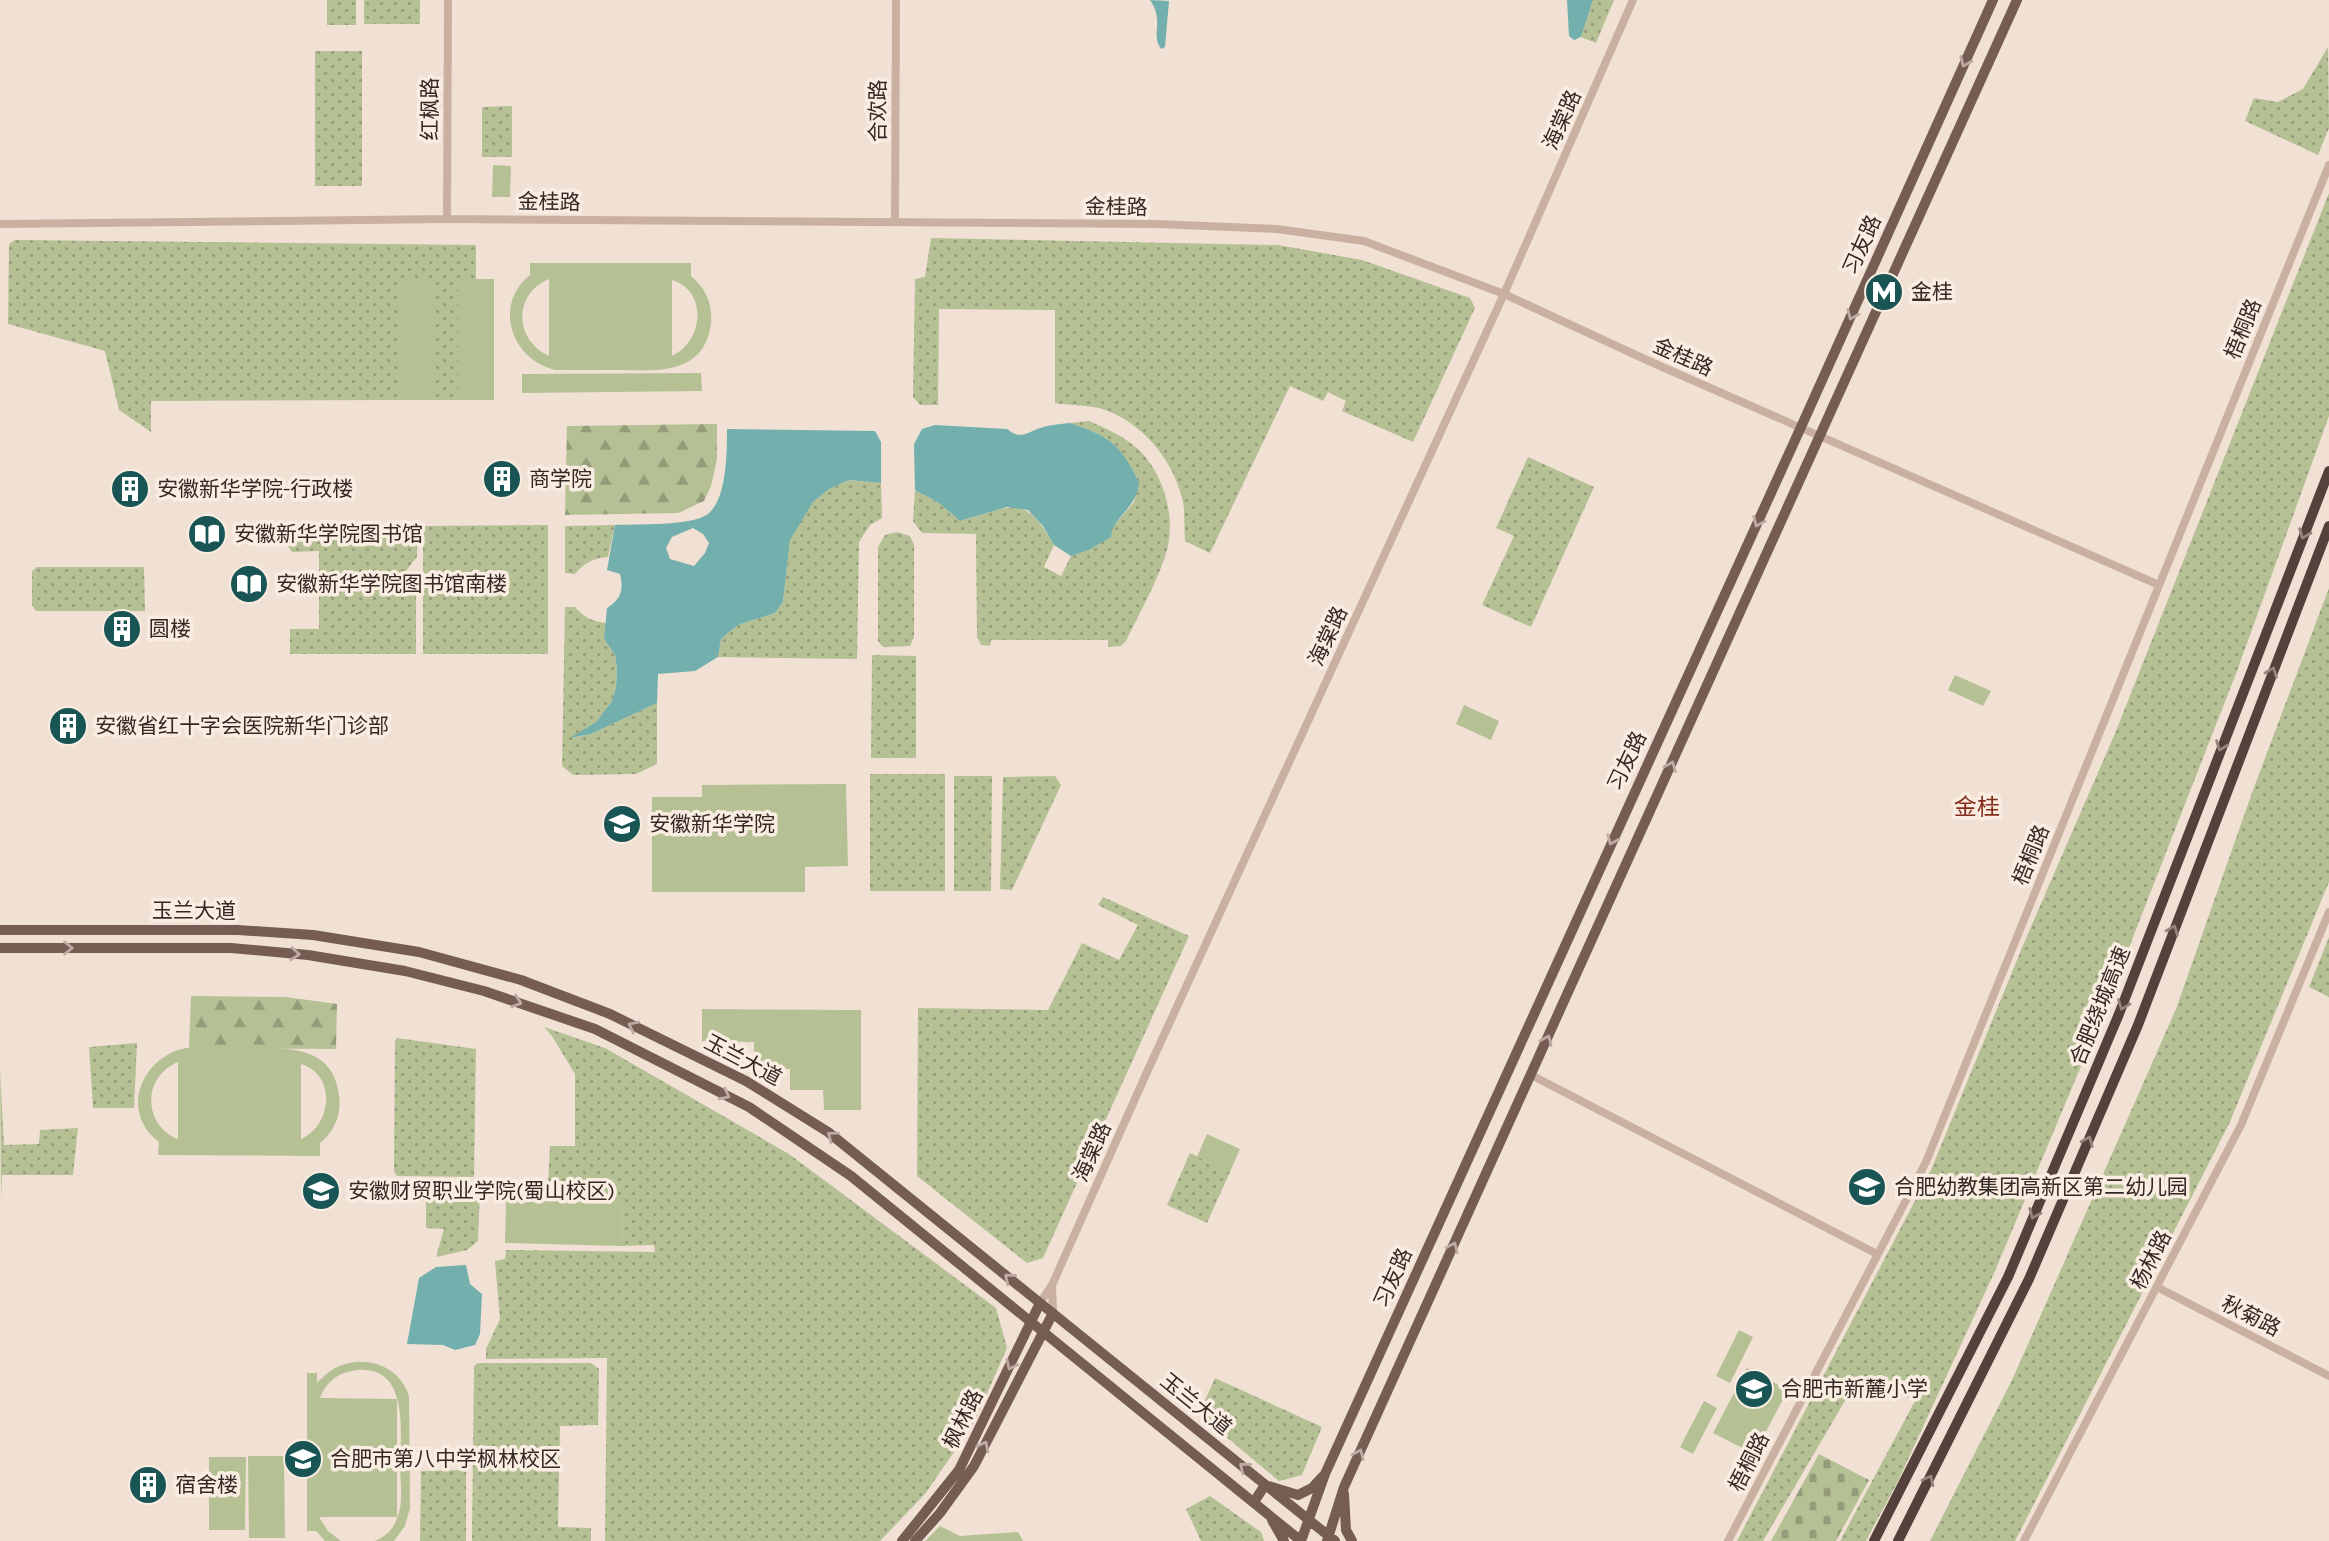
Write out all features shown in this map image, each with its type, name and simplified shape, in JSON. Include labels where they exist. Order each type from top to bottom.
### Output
[{"type":"highway","name":"合肥绕城高速","points":[[1874,1541],[2019,1252],[2119,1014],[2329,469]]},
{"type":"highway","name":"合肥绕城高速","points":[[1898,1541],[2029,1279],[2138,1025],[2329,526]]},
{"type":"main road","name":"习友路","points":[[1301,1541],[1325,1474],[1993,0]]},
{"type":"main road","name":"习友路","points":[[1330,1539],[1344,1487],[2017,0]]},
{"type":"main road","name":"玉兰大道","points":[[0,930],[238,930],[313,934],[419,952],[521,980],[610,1014],[758,1088],[828,1132],[1330,1539]]},
{"type":"main road","points":[[27,930],[14,935],[14,944],[28,948]]},
{"type":"main road","name":"玉兰大道","points":[[0,948],[231,948],[308,955],[405,971],[484,991],[595,1029],[749,1107],[850,1176],[1301,1541]]},
{"type":"main road","name":"枫林路","points":[[902,1541],[959,1470],[1040,1303]]},
{"type":"main road","name":"枫林路","points":[[915,1541],[940,1513],[974,1465],[1053,1313]]},
{"type":"main road","points":[[1254,1503],[1265,1485],[1298,1495],[1312,1488],[1325,1474]]},
{"type":"main road","points":[[1344,1487],[1346,1530],[1352,1541]]},
{"type":"main road","points":[[1268,1514],[1284,1541]]},
{"type":"street","name":"红枫路","points":[[447,219],[448,0]]},
{"type":"street","name":"合欢路","points":[[895,222],[896,0]]},
{"type":"street","name":"海棠路","points":[[1040,1303],[1052,1285],[1504,294],[1633,0]]},
{"type":"street","name":"梧桐路","points":[[1728,1541],[1926,1162],[2329,165]]},
{"type":"street","name":"金桂路","points":[[0,224],[447,219],[1157,225],[1278,229],[1364,241],[1504,294],[1651,362],[2159,585]]},
{"type":"street","name":"杨林路","points":[[2024,1541],[2241,1125],[2329,912]]},
{"type":"street","points":[[1531,1075],[1877,1254]]},
{"type":"street","name":"海棠路","points":[[1052,1285],[1053,1313]]},
{"type":"street","name":"秋菊路","points":[[2157,1287],[2329,1376]]},
{"type":"green space","points":[[327,0],[356,0],[356,25],[327,25]]},
{"type":"green space","points":[[364,0],[420,0],[420,24],[364,24]]},
{"type":"green space","points":[[1593,0],[1614,0],[1596,43],[1581,37]]},
{"type":"green space","points":[[2328,47],[2329,128],[2318,155],[2245,121],[2254,98],[2278,102],[2303,89]]},
{"type":"green space","points":[[315,51],[362,51],[362,186],[315,186]]},
{"type":"green space","points":[[512,106],[512,157],[482,157],[482,107]]},
{"type":"green space","points":[[493,165],[511,166],[510,197],[492,197]]},
{"type":"green space","points":[[2329,193],[2329,416],[2237,671],[2103,1014],[1995,1271],[1898,1481],[1866,1541],[1840,1541],[1915,1401],[1860,1375],[1763,1541],[1737,1541],[1931,1170],[2024,943],[2116,731]]},
{"type":"green space","points":[[931,238],[1278,245],[1362,260],[1470,298],[1475,308],[1413,442],[1342,411],[1346,401],[1328,392],[1323,401],[1290,386],[1210,553],[1185,541],[1184,507],[1179,486],[1164,457],[1142,432],[1129,422],[1099,408],[1055,403],[1055,310],[939,309],[938,405],[920,405],[913,397],[915,279],[925,277]]},
{"type":"green space","points":[[15,240],[476,245],[476,279],[458,279],[458,400],[435,400],[435,279],[400,278],[399,400],[151,401],[151,432],[119,410],[105,351],[8,324],[9,244]]},
{"type":"green space","points":[[530,263],[691,263],[691,276],[701,286],[710,304],[711,324],[707,340],[690,361],[665,369],[556,370],[541,365],[528,356],[518,344],[510,316],[518,287],[530,275]],"holes":[[[549,279],[549,356],[537,349],[529,339],[522,317],[529,295]],[[672,280],[692,294],[698,316],[691,339],[683,349],[672,356]]]},
{"type":"green space","points":[[399,278],[435,278],[435,400],[399,400]]},
{"type":"green space","points":[[458,279],[494,279],[494,400],[458,400]]},
{"type":"green space","points":[[701,373],[702,391],[522,393],[522,374]]},
{"type":"green space","points":[[1089,421],[1116,434],[1140,451],[1157,474],[1167,501],[1170,530],[1168,544],[1147,600],[1121,646],[1108,647],[1108,640],[991,640],[990,646],[981,645],[977,637],[976,534],[922,533],[913,521],[915,490],[939,503],[960,521],[1004,508],[1024,510],[1033,516],[1054,545],[1044,567],[1061,576],[1071,556],[1089,550],[1110,537],[1111,529],[1134,502],[1138,483],[1126,459],[1112,443],[1095,432],[1070,423]]},
{"type":"green space","points":[[717,424],[717,459],[711,486],[704,501],[678,513],[565,515],[567,426]]},
{"type":"green space","points":[[1528,457],[1594,487],[1531,627],[1482,605],[1514,536],[1496,528]]},
{"type":"green space","points":[[849,480],[881,483],[882,518],[870,525],[859,542],[857,659],[718,657],[721,639],[738,625],[775,613],[783,602],[790,540],[801,520],[813,502],[829,489]]},
{"type":"green space","points":[[285,525],[418,526],[417,557],[401,577],[416,592],[416,654],[290,654],[290,629],[319,629],[319,551],[292,552],[284,540]]},
{"type":"green space","points":[[548,525],[548,654],[423,654],[423,526]]},
{"type":"green space","points":[[615,525],[608,557],[590,561],[575,574],[565,573],[565,526]]},
{"type":"green space","points":[[897,532],[910,536],[914,545],[914,637],[910,646],[883,647],[878,641],[878,547],[885,535]]},
{"type":"green space","points":[[37,567],[144,567],[145,611],[36,611],[32,605],[32,571]]},
{"type":"green space","points":[[2329,588],[2329,882],[2229,1124],[2015,1541],[1930,1541],[2013,1378],[2176,1009],[2253,790]]},
{"type":"green space","points":[[565,607],[575,607],[589,618],[606,623],[604,639],[615,655],[617,669],[612,701],[596,722],[572,738],[591,734],[657,703],[657,764],[636,774],[573,775],[562,766]]},
{"type":"green space","points":[[872,655],[916,656],[916,758],[871,758]]},
{"type":"green space","points":[[1955,675],[1991,691],[1983,706],[1948,690]]},
{"type":"green space","points":[[1464,705],[1499,721],[1491,740],[1456,724]]},
{"type":"green space","points":[[870,774],[945,774],[945,891],[870,891]]},
{"type":"green space","points":[[954,776],[992,776],[991,891],[954,891]]},
{"type":"green space","points":[[1055,776],[1061,785],[1012,890],[1000,889],[1003,777]]},
{"type":"green space","points":[[846,784],[848,866],[805,867],[805,892],[652,892],[652,797],[702,797],[702,785]]},
{"type":"green space","points":[[1103,897],[1189,936],[1043,1258],[1027,1263],[917,1176],[918,1008],[1048,1010],[1082,943],[1119,960],[1138,925],[1098,905]]},
{"type":"green space","points":[[2329,937],[2329,997],[2309,987]]},
{"type":"green space","points":[[191,996],[286,997],[337,1004],[336,1049],[189,1048]]},
{"type":"green space","points":[[702,1009],[861,1010],[861,1110],[824,1110],[823,1090],[790,1090],[790,1069],[754,1069],[754,1042],[702,1041]]},
{"type":"green space","points":[[544,1027],[605,1048],[789,1154],[996,1308],[1007,1348],[974,1423],[925,1494],[880,1541],[605,1541],[607,1358],[486,1359],[486,1349],[500,1319],[495,1261],[505,1259],[506,1250],[655,1252],[654,1245],[622,1246],[623,1203],[506,1201],[507,1187],[548,1186],[550,1146],[575,1146],[575,1074]]},
{"type":"green space","points":[[397,1038],[476,1049],[474,1177],[397,1176],[394,1172]]},
{"type":"green space","points":[[137,1043],[134,1108],[93,1108],[89,1047]]},
{"type":"green space","points":[[186,1048],[280,1048],[307,1053],[319,1059],[335,1079],[340,1102],[336,1122],[320,1143],[320,1156],[158,1155],[159,1142],[147,1130],[140,1116],[138,1101],[147,1074],[157,1062],[170,1053]],"holes":[[[178,1062],[178,1139],[177,1139],[158,1123],[151,1100],[158,1078]],[[301,1064],[321,1078],[326,1100],[319,1123],[301,1139]]]},
{"type":"green space","points":[[0,1069],[4,1145],[39,1144],[40,1130],[78,1128],[73,1175],[2,1175],[1,1199]]},
{"type":"green space","points":[[1207,1134],[1240,1149],[1230,1172],[1197,1157]]},
{"type":"green space","points":[[1190,1153],[1230,1172],[1207,1223],[1167,1205]]},
{"type":"green space","points":[[414,1188],[480,1188],[478,1241],[467,1250],[436,1257],[444,1229],[426,1228],[426,1201],[413,1201]]},
{"type":"green space","points":[[506,1201],[623,1203],[622,1246],[505,1243]]},
{"type":"green space","points":[[1739,1330],[1753,1337],[1730,1383],[1716,1376]]},
{"type":"green space","points":[[373,1363],[388,1369],[401,1380],[409,1396],[410,1508],[405,1526],[394,1541],[375,1541],[386,1535],[397,1517],[319,1517],[328,1531],[341,1541],[325,1541],[316,1531],[307,1531],[307,1373],[317,1373],[317,1383],[344,1364]],"holes":[[[370,1370],[383,1376],[392,1386],[398,1400],[401,1433],[401,1492],[397,1517],[397,1399],[320,1398],[328,1384],[336,1377],[351,1371]]]},
{"type":"green space","points":[[478,1363],[591,1363],[599,1369],[598,1425],[560,1426],[558,1527],[591,1528],[591,1541],[472,1541],[474,1366]]},
{"type":"green space","points":[[1747,1368],[1788,1390],[1754,1454],[1713,1433]]},
{"type":"green space","points":[[1215,1378],[1322,1427],[1302,1475],[1279,1481],[1199,1414]]},
{"type":"green space","points":[[1704,1401],[1717,1408],[1693,1454],[1680,1447]]},
{"type":"green space","points":[[1819,1454],[1869,1480],[1836,1541],[1771,1541]]},
{"type":"green space","points":[[248,1456],[284,1456],[285,1538],[249,1538]]},
{"type":"green space","points":[[209,1457],[246,1457],[245,1530],[209,1530]]},
{"type":"green space","points":[[466,1470],[466,1541],[420,1541],[421,1471]]},
{"type":"green space","points":[[1210,1496],[1261,1532],[1264,1541],[1201,1541],[1186,1509]]},
{"type":"green space","points":[[940,1526],[960,1536],[1018,1532],[1023,1541],[925,1541]]},
{"type":"water","points":[[1150,0],[1169,1],[1165,47],[1161,49],[1157,38],[1156,15]]},
{"type":"water","points":[[1567,0],[1593,0],[1581,37],[1574,40],[1569,36]]},
{"type":"water","points":[[1070,423],[1095,432],[1112,443],[1120,450],[1139,483],[1134,500],[1115,524],[1111,537],[1089,550],[1071,556],[1054,545],[1043,526],[1028,510],[1007,507],[960,521],[939,503],[915,490],[914,444],[922,429],[935,425],[1007,429],[1020,435],[1047,426]]},
{"type":"water","points":[[727,429],[875,431],[881,442],[881,483],[849,480],[829,489],[813,502],[790,540],[783,602],[775,613],[738,625],[721,639],[718,657],[695,671],[658,674],[657,703],[591,734],[570,738],[596,722],[612,701],[616,687],[615,655],[604,639],[607,608],[618,598],[622,585],[620,574],[607,570],[615,525],[690,521],[708,514],[719,498],[722,487]],"holes":[[[693,528],[703,534],[709,543],[705,553],[694,566],[670,559],[666,548],[672,537]]]},
{"type":"water","points":[[466,1265],[470,1284],[482,1294],[480,1334],[475,1345],[455,1350],[443,1345],[407,1344],[419,1278],[436,1267]]},
{"type":"place","name":"金桂","points":[[1884,292]]},
{"type":"place","name":"商学院","points":[[502,479]]},
{"type":"place","name":"安徽新华学院-行政楼","points":[[130,489]]},
{"type":"place","name":"安徽新华学院图书馆","points":[[207,534]]},
{"type":"place","name":"安徽新华学院图书馆南楼","points":[[249,584]]},
{"type":"place","name":"圆楼","points":[[122,629]]},
{"type":"place","name":"安徽省红十字会医院新华门诊部","points":[[68,726]]},
{"type":"place","name":"安徽新华学院","points":[[622,824]]},
{"type":"place","name":"合肥幼教集团高新区第二幼儿园","points":[[1867,1187]]},
{"type":"place","name":"安徽财贸职业学院(蜀山校区)","points":[[321,1191]]},
{"type":"place","name":"合肥市新麓小学","points":[[1754,1389]]},
{"type":"place","name":"合肥市第八中学枫林校区","points":[[303,1459]]},
{"type":"place","name":"宿舍楼","points":[[148,1485]]},
{"type":"district","name":"金桂","points":[[1977,807]]}]
